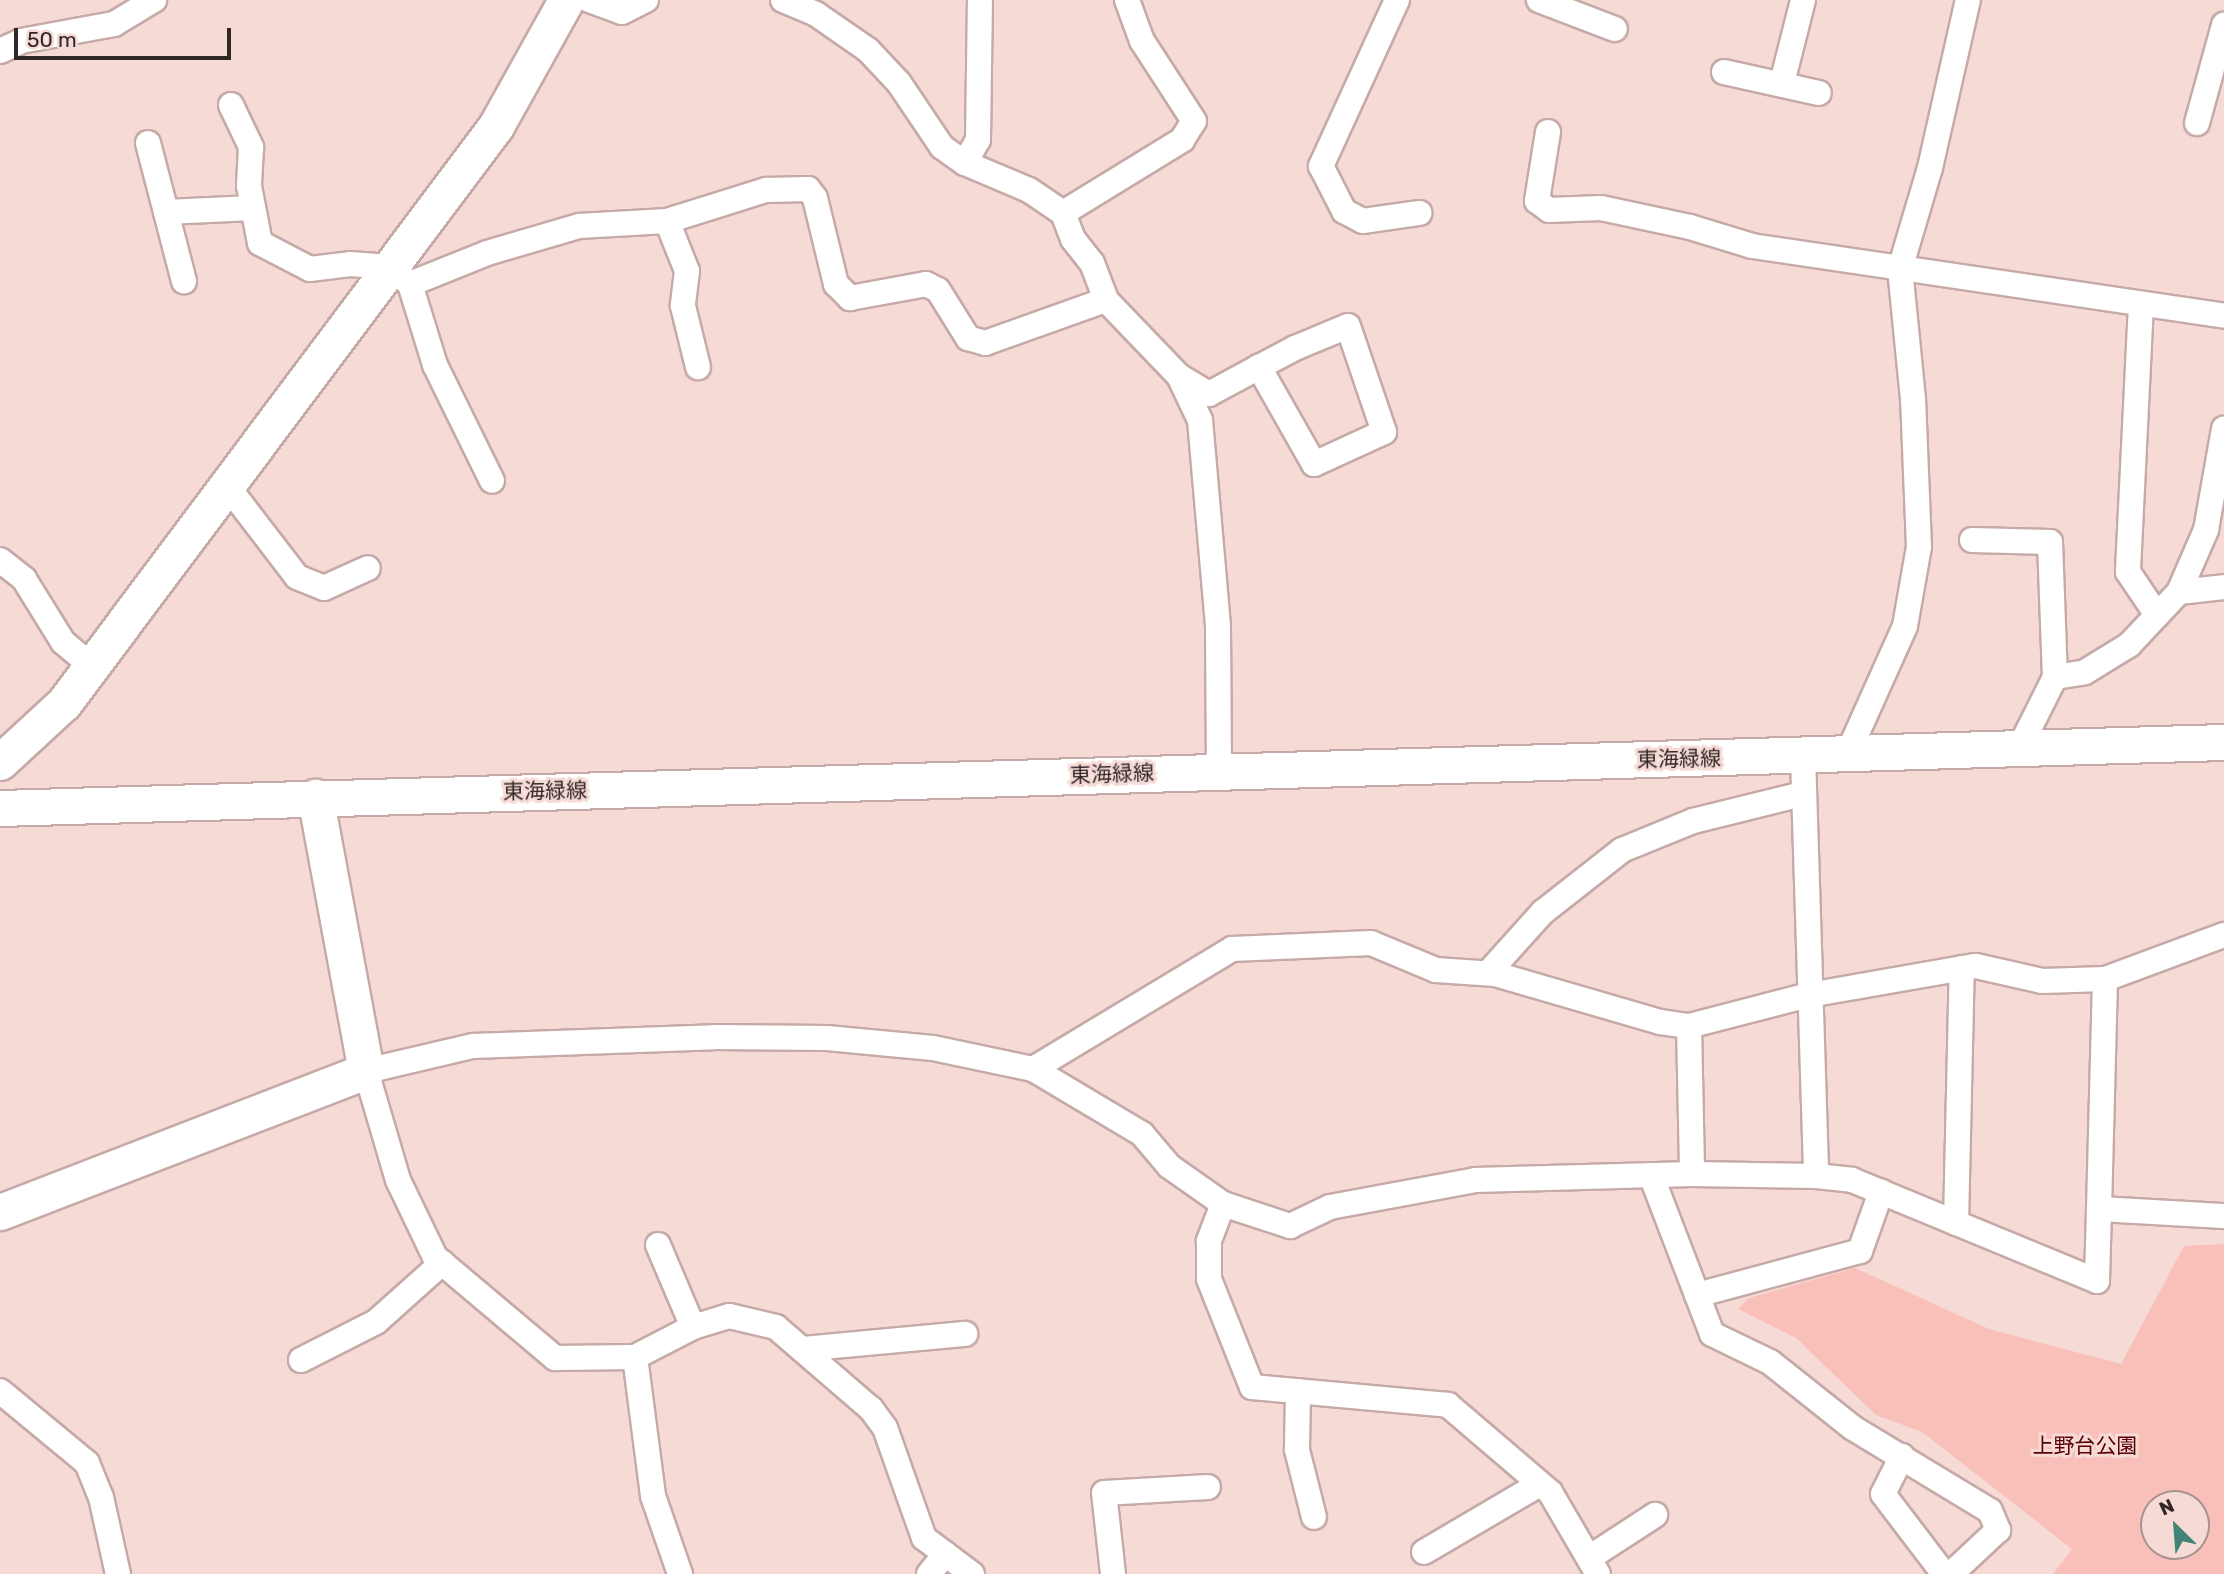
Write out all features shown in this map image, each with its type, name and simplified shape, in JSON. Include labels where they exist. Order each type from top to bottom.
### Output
[{"type":"main road","points":[[0,762],[64,703],[228,487],[401,275],[496,126],[566,0]]},
{"type":"main road","name":"東海緑線","points":[[0,808],[2224,742]]},
{"type":"main road","points":[[0,1212],[366,1071],[315,797]]},
{"type":"street","points":[[0,51],[21,41],[114,24],[154,0]]},
{"type":"street","points":[[589,0],[622,12],[646,0]]},
{"type":"street","points":[[783,0],[816,14],[868,50],[900,83],[942,147],[965,163],[1029,190],[1063,213],[1073,239],[1092,263],[1106,300],[1179,376],[1209,394],[1259,367],[1348,326],[1384,432],[1314,464],[1259,367]]},
{"type":"street","points":[[965,163],[978,140],[980,0]]},
{"type":"street","points":[[1063,213],[1182,140],[1194,121],[1142,41],[1127,0]]},
{"type":"street","points":[[1398,0],[1321,166],[1344,211],[1363,221],[1419,212]]},
{"type":"street","points":[[1539,0],[1615,29]]},
{"type":"street","points":[[1782,83],[1803,0]]},
{"type":"street","points":[[1848,753],[1905,626],[1919,547],[1913,399],[1899,269],[1930,168],[1968,0]]},
{"type":"street","points":[[2197,123],[2224,25]]},
{"type":"street","points":[[1724,72],[1819,93]]},
{"type":"street","points":[[230,105],[251,146],[249,186],[260,243],[310,269],[350,264],[401,275],[579,226],[667,221],[766,190],[808,189],[815,198],[836,284],[850,298],[926,284],[938,290],[968,338],[985,343],[1106,300]]},
{"type":"street","points":[[1548,132],[1537,201],[1549,210],[1601,208],[1690,227],[1752,246],[2224,316]]},
{"type":"street","points":[[148,143],[184,281]]},
{"type":"street","points":[[166,212],[253,208]]},
{"type":"street","points":[[667,221],[687,271],[683,306],[698,367]]},
{"type":"street","points":[[401,275],[435,365],[492,481]]},
{"type":"street","points":[[2141,303],[2129,572],[2157,615]]},
{"type":"street","points":[[1179,376],[1200,420],[1219,626],[1219,771]]},
{"type":"street","points":[[2055,677],[2085,672],[2129,645],[2179,592],[2206,530],[2224,445]]},
{"type":"street","points":[[228,487],[297,578],[324,589],[368,568]]},
{"type":"street","points":[[1972,540],[2050,542],[2055,677],[2019,749]]},
{"type":"street","points":[[0,560],[24,579],[63,642],[92,666]]},
{"type":"street","points":[[2179,592],[2224,587]]},
{"type":"street","points":[[1803,756],[1802,794],[1816,1176]]},
{"type":"street","points":[[1488,973],[1543,912],[1622,850],[1693,821],[1802,794]]},
{"type":"street","points":[[1033,1069],[1232,949],[1371,943],[1436,970],[1488,973],[1660,1022],[1689,1026],[1809,995],[1976,966],[2042,981],[2105,979],[2224,935]]},
{"type":"street","points":[[1956,1223],[1962,968]]},
{"type":"street","points":[[972,1574],[924,1538],[885,1428],[871,1409],[776,1327],[729,1316],[693,1327],[635,1357],[555,1358],[435,1257],[398,1180],[366,1071],[473,1046],[714,1037],[827,1038],[933,1048],[1033,1069],[1142,1133],[1169,1166],[1223,1203],[1290,1226],[1330,1208],[1475,1180],[1692,1174],[1816,1176],[1852,1180],[2098,1281],[2105,979]]},
{"type":"street","points":[[1689,1026],[1692,1174]]},
{"type":"street","points":[[1651,1175],[1712,1334],[1770,1362],[1853,1428],[1990,1511],[1998,1530],[1951,1574]]},
{"type":"street","points":[[1697,1295],[1860,1251],[1881,1192]]},
{"type":"street","points":[[1223,1203],[1209,1241],[1209,1279],[1252,1387],[1448,1405],[1550,1492],[1593,1566],[1655,1515]]},
{"type":"street","points":[[2099,1209],[2224,1216]]},
{"type":"street","points":[[658,1245],[693,1327]]},
{"type":"street","points":[[301,1360],[376,1322],[442,1263]]},
{"type":"street","points":[[802,1349],[965,1334]]},
{"type":"street","points":[[635,1357],[653,1496],[680,1574]]},
{"type":"street","points":[[0,1391],[87,1464],[101,1497],[118,1574]]},
{"type":"street","points":[[1298,1391],[1297,1450],[1314,1517]]},
{"type":"street","points":[[1902,1456],[1883,1494],[1944,1574]]},
{"type":"street","points":[[1424,1552],[1540,1484]]},
{"type":"street","points":[[1113,1574],[1104,1493],[1208,1487]]},
{"type":"street","points":[[929,1574],[946,1554]]},
{"type":"green space","name":"上野台公園","points":[[2224,1244],[2224,1574],[2053,1574],[2072,1549],[1922,1432],[1876,1415],[1796,1338],[1738,1309],[1749,1298],[1855,1268],[1989,1329],[2121,1364],[2184,1246]]}]
